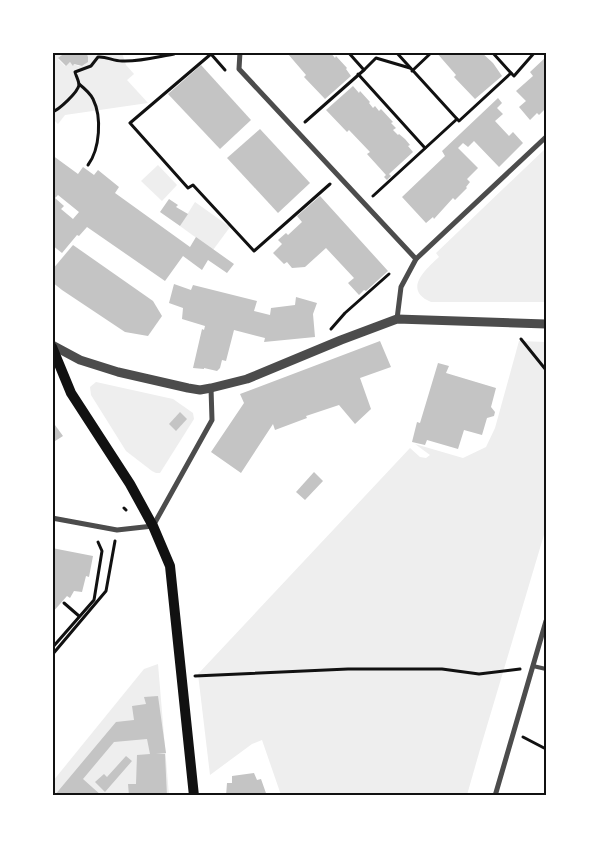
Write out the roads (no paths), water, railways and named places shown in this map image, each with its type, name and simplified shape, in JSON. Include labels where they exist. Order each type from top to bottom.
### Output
[{"type":"main road","points":[[52,346],[71,393],[130,484],[153,526],[170,566],[194,796]]},
{"type":"street","points":[[240,52],[239,69],[416,259]]},
{"type":"street","points":[[397,319],[401,287],[416,259],[546,137]]},
{"type":"street","points":[[52,346],[80,360],[118,372],[188,388],[211,388],[247,379],[339,340],[397,319],[546,324]]},
{"type":"street","points":[[52,518],[117,530],[153,526],[212,420],[211,388]]},
{"type":"street","points":[[495,796],[512,732],[546,621]]},
{"type":"lane","points":[[533,666],[546,668]]}]
